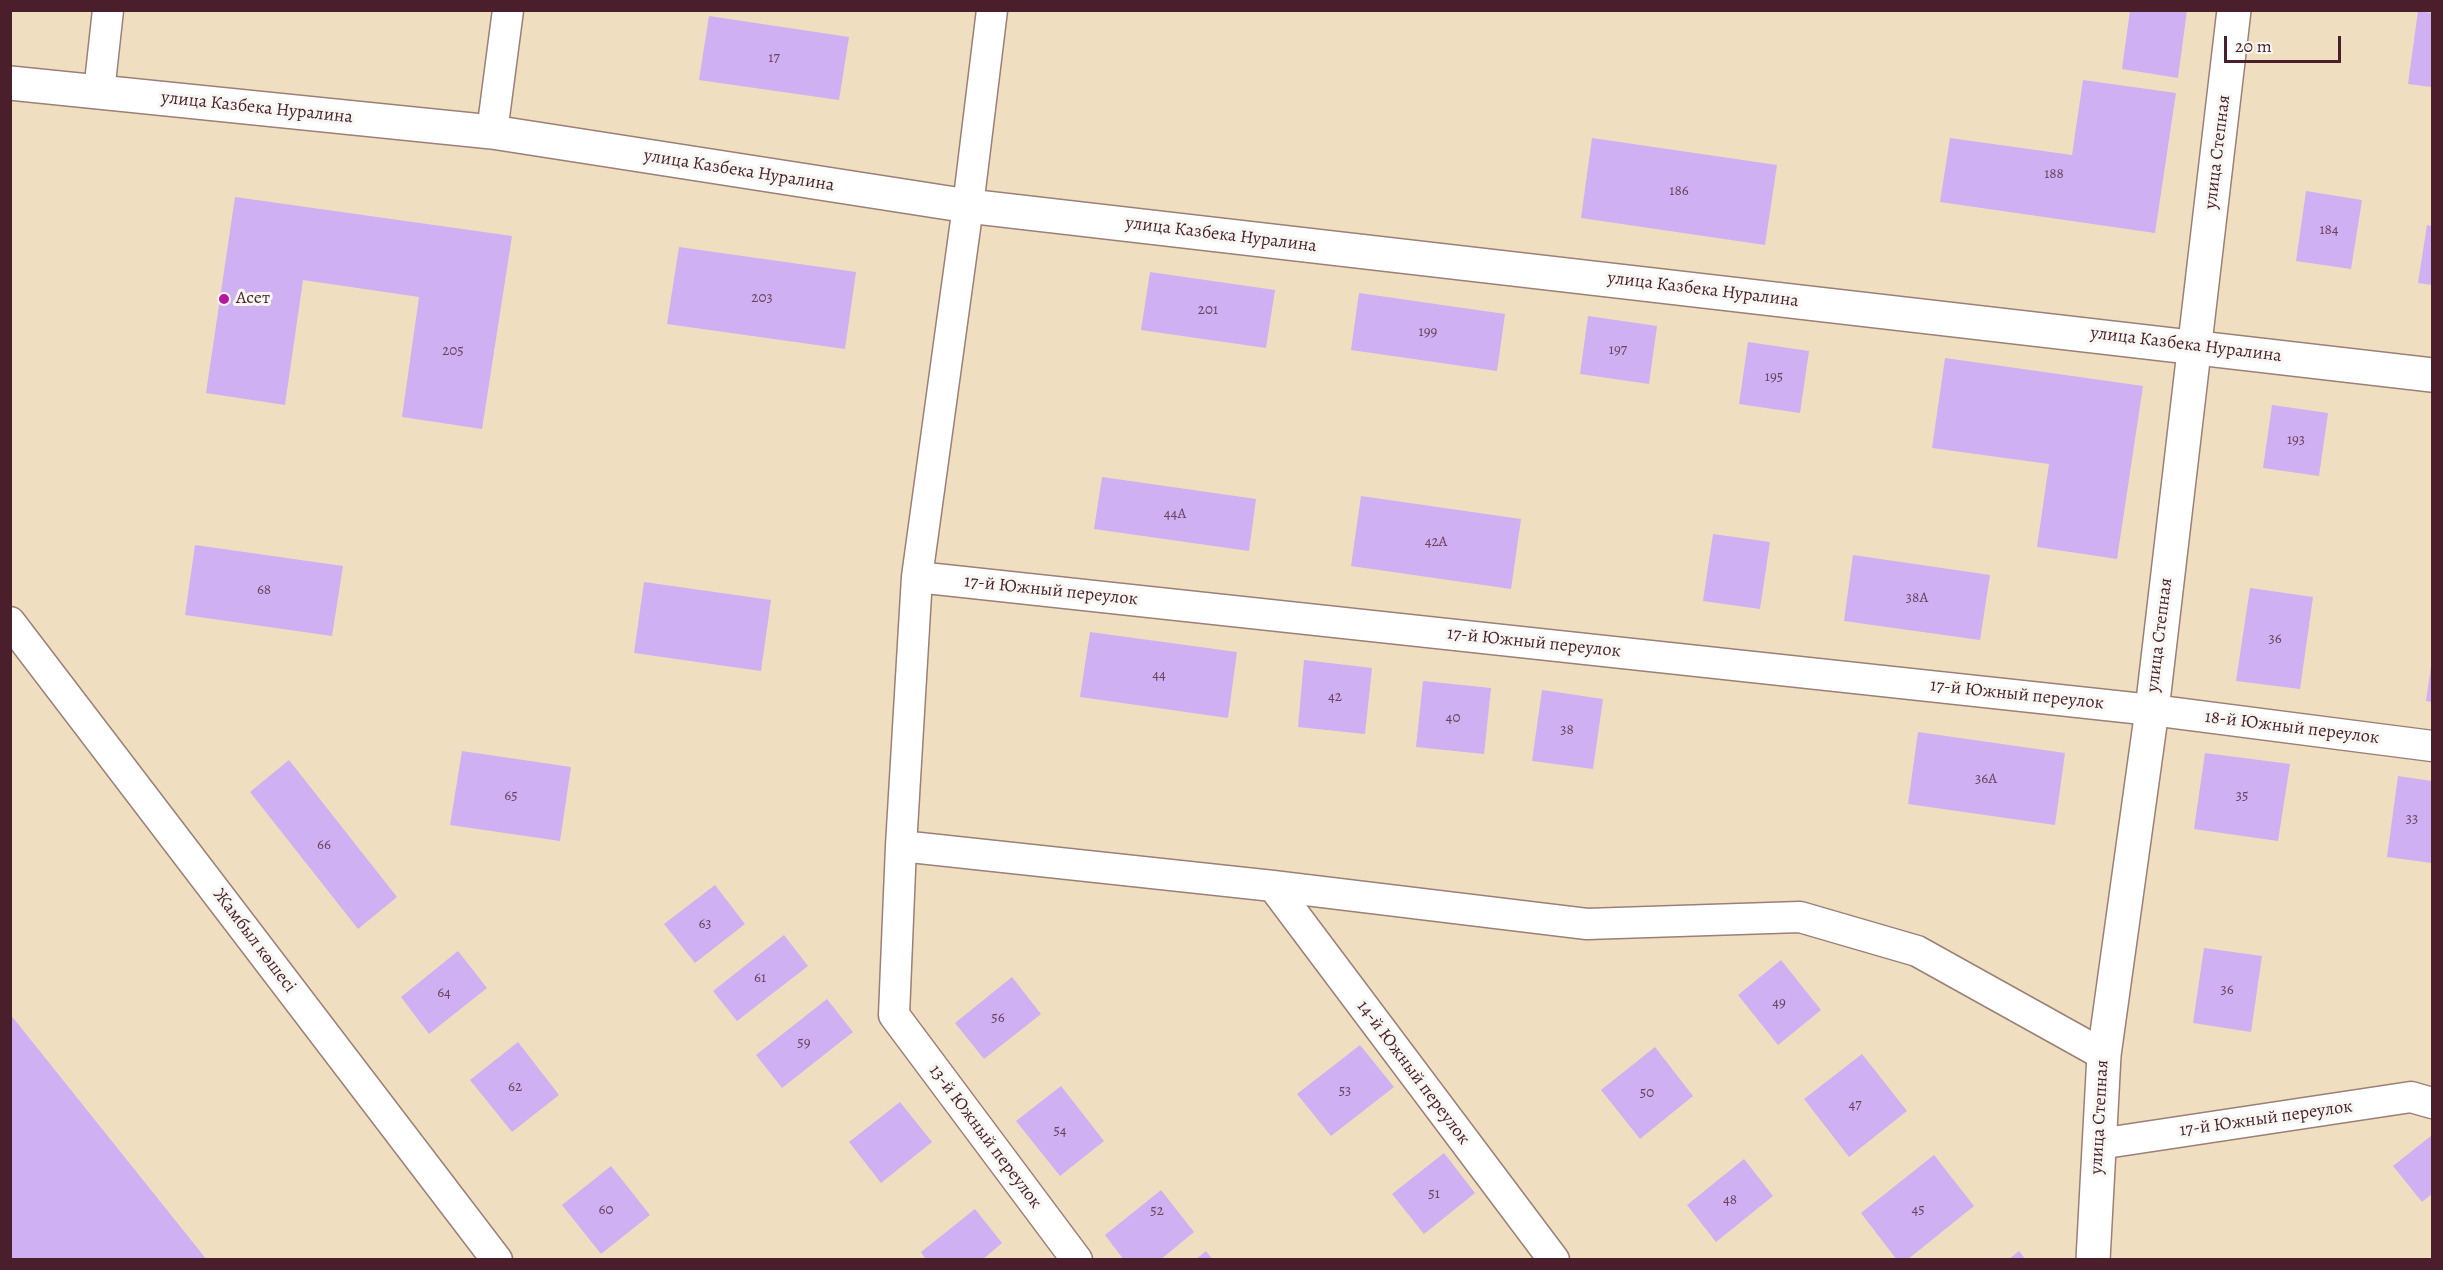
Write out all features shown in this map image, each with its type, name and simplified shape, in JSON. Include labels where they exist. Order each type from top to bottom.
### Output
[{"type":"street","points":[[99,92],[108,10]]},
{"type":"street","points":[[492,132],[508,10]]},
{"type":"street","points":[[992,10],[968,206],[917,577],[901,846],[1273,886],[1587,924],[1800,917],[1917,951],[2103,1055]]},
{"type":"street","name":"улица Степная","points":[[2093,1260],[2103,1055],[2151,710],[2234,10]]},
{"type":"street","name":"улица Казбека Нуралина","points":[[10,83],[492,132],[968,206],[2433,375]]},
{"type":"street","name":"17-й Южный переулок","points":[[917,577],[2151,710]]},
{"type":"street","name":"Жамбыл көшесі","points":[[10,622],[497,1260]]},
{"type":"street","name":"18-й Южный переулок","points":[[2151,710],[2433,746]]},
{"type":"street","name":"13-й Южный переулок","points":[[901,846],[894,1015],[1077,1260]]},
{"type":"street","name":"14-й Южный переулок","points":[[1273,886],[1554,1260]]},
{"type":"street","name":"17-й Южный переулок","points":[[2099,1144],[2411,1097],[2433,1103]]},
{"type":"building","points":[[2130,10],[2187,10],[2178,78],[2122,69]]},
{"type":"building","points":[[2418,11],[2432,13],[2432,87],[2408,84]]},
{"type":"building","points":[[709,16],[849,37],[839,100],[699,80]]},
{"type":"building","points":[[2083,80],[2176,93],[2155,233],[1940,202],[1950,138],[2072,155]]},
{"type":"building","points":[[1592,138],[1777,165],[1765,245],[1581,218]]},
{"type":"building","points":[[2306,191],[2362,200],[2351,269],[2296,261]]},
{"type":"building","points":[[235,197],[512,236],[482,429],[402,417],[419,297],[303,280],[285,405],[206,393]]},
{"type":"building","points":[[2427,225],[2432,226],[2432,285],[2418,283]]},
{"type":"building","points":[[679,247],[856,272],[845,349],[667,324]]},
{"type":"building","points":[[1150,272],[1275,290],[1266,348],[1141,330]]},
{"type":"building","points":[[1359,293],[1505,314],[1497,371],[1351,350]]},
{"type":"building","points":[[1588,316],[1657,326],[1649,384],[1580,374]]},
{"type":"building","points":[[1748,342],[1809,351],[1800,413],[1739,404]]},
{"type":"building","points":[[1945,358],[2143,386],[2117,559],[2037,547],[2049,464],[1932,448]]},
{"type":"building","points":[[2272,405],[2328,413],[2319,476],[2263,468]]},
{"type":"building","points":[[1102,477],[1256,499],[1249,551],[1094,529]]},
{"type":"building","points":[[1361,496],[1521,519],[1511,589],[1351,566]]},
{"type":"building","points":[[1713,534],[1770,542],[1760,609],[1703,601]]},
{"type":"building","points":[[195,545],[343,566],[332,636],[185,615]]},
{"type":"building","points":[[1853,555],[1990,575],[1980,640],[1844,621]]},
{"type":"building","points":[[644,582],[771,600],[761,671],[634,653]]},
{"type":"building","points":[[2250,588],[2313,597],[2300,689],[2236,681]]},
{"type":"building","points":[[1090,632],[1237,652],[1228,718],[1080,697]]},
{"type":"building","points":[[1304,660],[1372,668],[1365,734],[1298,727]]},
{"type":"building","points":[[2432,666],[2432,702],[2426,701]]},
{"type":"building","points":[[1423,681],[1491,688],[1484,754],[1416,747]]},
{"type":"building","points":[[1542,690],[1603,699],[1593,769],[1532,761]]},
{"type":"building","points":[[1918,732],[2065,753],[2055,825],[1908,804]]},
{"type":"building","points":[[462,751],[571,767],[560,841],[450,825]]},
{"type":"building","points":[[2205,753],[2290,764],[2278,841],[2194,829]]},
{"type":"building","points":[[289,760],[397,897],[358,929],[250,792]]},
{"type":"building","points":[[2398,776],[2432,781],[2432,863],[2387,857]]},
{"type":"building","points":[[715,885],[745,924],[695,963],[664,924]]},
{"type":"building","points":[[784,935],[808,966],[737,1021],[713,991]]},
{"type":"building","points":[[2204,948],[2262,956],[2251,1032],[2193,1023]]},
{"type":"building","points":[[458,951],[487,988],[429,1034],[401,997]]},
{"type":"building","points":[[1781,960],[1821,1010],[1778,1045],[1738,995]]},
{"type":"building","points":[[1012,977],[1041,1014],[984,1059],[955,1023]]},
{"type":"building","points":[[827,999],[853,1032],[782,1088],[756,1055]]},
{"type":"building","points":[[10,1014],[207,1260],[10,1260]]},
{"type":"building","points":[[518,1042],[559,1095],[512,1132],[470,1080]]},
{"type":"building","points":[[1360,1045],[1394,1087],[1331,1136],[1297,1094]]},
{"type":"building","points":[[1655,1047],[1693,1096],[1640,1139],[1601,1090]]},
{"type":"building","points":[[1862,1054],[1907,1111],[1849,1157],[1804,1099]]},
{"type":"building","points":[[1061,1086],[1104,1141],[1060,1176],[1016,1121]]},
{"type":"building","points":[[900,1102],[932,1142],[881,1183],[849,1142]]},
{"type":"building","points":[[2432,1135],[2432,1194],[2422,1202],[2393,1166]]},
{"type":"building","points":[[1444,1153],[1475,1193],[1424,1234],[1392,1194]]},
{"type":"building","points":[[1934,1155],[1974,1206],[1907,1260],[1897,1260],[1861,1213]]},
{"type":"building","points":[[1744,1159],[1773,1196],[1716,1242],[1687,1205]]},
{"type":"building","points":[[611,1166],[650,1215],[601,1254],[562,1205]]},
{"type":"building","points":[[1161,1190],[1194,1232],[1160,1260],[1124,1260],[1105,1235]]},
{"type":"building","points":[[975,1209],[1002,1243],[982,1260],[926,1260],[921,1252]]},
{"type":"building","points":[[1206,1251],[1213,1260],[1195,1260]]},
{"type":"building","points":[[2019,1251],[2026,1260],[2008,1260]]},
{"type":"place","name":"Асет","points":[[224,299]]}]
